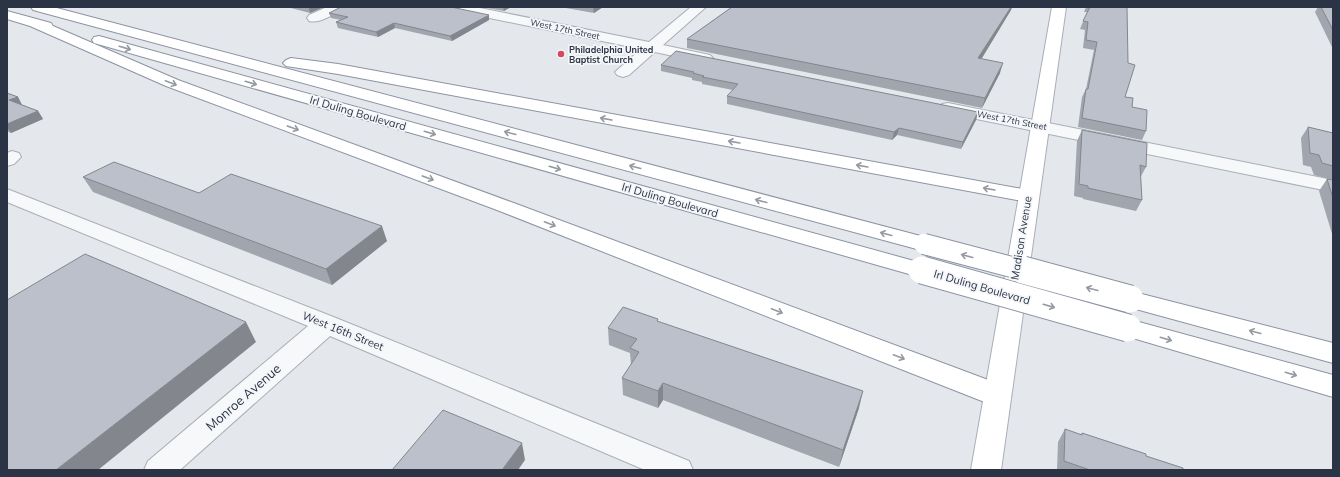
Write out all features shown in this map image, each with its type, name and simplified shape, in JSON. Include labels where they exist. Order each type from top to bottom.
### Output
[{"type":"main road","name":"Madison Avenue","points":[[986,470],[1059,7]]},
{"type":"main road","name":"Irl Duling Boulevard","points":[[7,14],[36,14],[199,50],[1333,353]]},
{"type":"main road","name":"Irl Duling Boulevard","points":[[36,14],[917,269],[1333,386]]},
{"type":"main road","points":[[36,14],[119,61],[172,83],[504,206],[997,395]]},
{"type":"main road","points":[[199,50],[346,71],[1028,196]]},
{"type":"street","points":[[314,18],[338,7]]},
{"type":"street","name":"West 17th Street","points":[[455,7],[721,61]]},
{"type":"street","points":[[623,72],[699,7]]},
{"type":"street","name":"West 17th Street","points":[[934,105],[1333,186]]},
{"type":"street","name":"West 16th Street","points":[[7,195],[327,324],[678,470]]},
{"type":"street","name":"Monroe Avenue","points":[[159,470],[327,324]]},
{"type":"building","points":[[341,7],[451,7],[489,15],[450,36],[394,23],[376,32],[336,22],[348,17],[329,13]]},
{"type":"building","points":[[732,7],[1011,7],[978,58],[1003,63],[985,98],[687,39]]},
{"type":"building","points":[[1090,7],[1127,7],[1128,63],[1135,65],[1125,97],[1133,98],[1132,107],[1147,110],[1146,131],[1082,118],[1086,89],[1088,89],[1097,42],[1086,40],[1088,22],[1083,21]]},
{"type":"building","points":[[1321,7],[1333,7],[1333,30]]},
{"type":"building","points":[[676,51],[978,112],[963,142],[899,128],[894,132],[727,96],[738,84],[702,77],[704,76],[693,73],[694,72],[661,65]]},
{"type":"building","points":[[7,93],[18,97],[9,100],[38,111],[7,124]]},
{"type":"building","points":[[1308,127],[1333,133],[1333,166],[1322,163],[1319,155],[1310,153]]},
{"type":"building","points":[[1082,130],[1147,143],[1146,167],[1140,165],[1142,200],[1088,188],[1088,186],[1079,184]]},
{"type":"building","points":[[114,162],[199,193],[231,174],[382,226],[326,269],[83,177]]},
{"type":"building","points":[[1327,179],[1333,180],[1333,198]]},
{"type":"building","points":[[85,254],[246,322],[56,470],[7,470],[7,300]]},
{"type":"building","points":[[623,307],[658,319],[657,321],[863,391],[843,450],[663,383],[658,391],[622,378],[639,352],[630,348],[637,339],[608,328]]},
{"type":"building","points":[[443,410],[522,443],[502,470],[392,470]]},
{"type":"building","points":[[1065,429],[1146,454],[1146,456],[1183,468],[1183,470],[1090,470],[1064,461]]},
{"type":"place","name":"Philadelphia United Baptist Church","points":[[561,54]]}]
